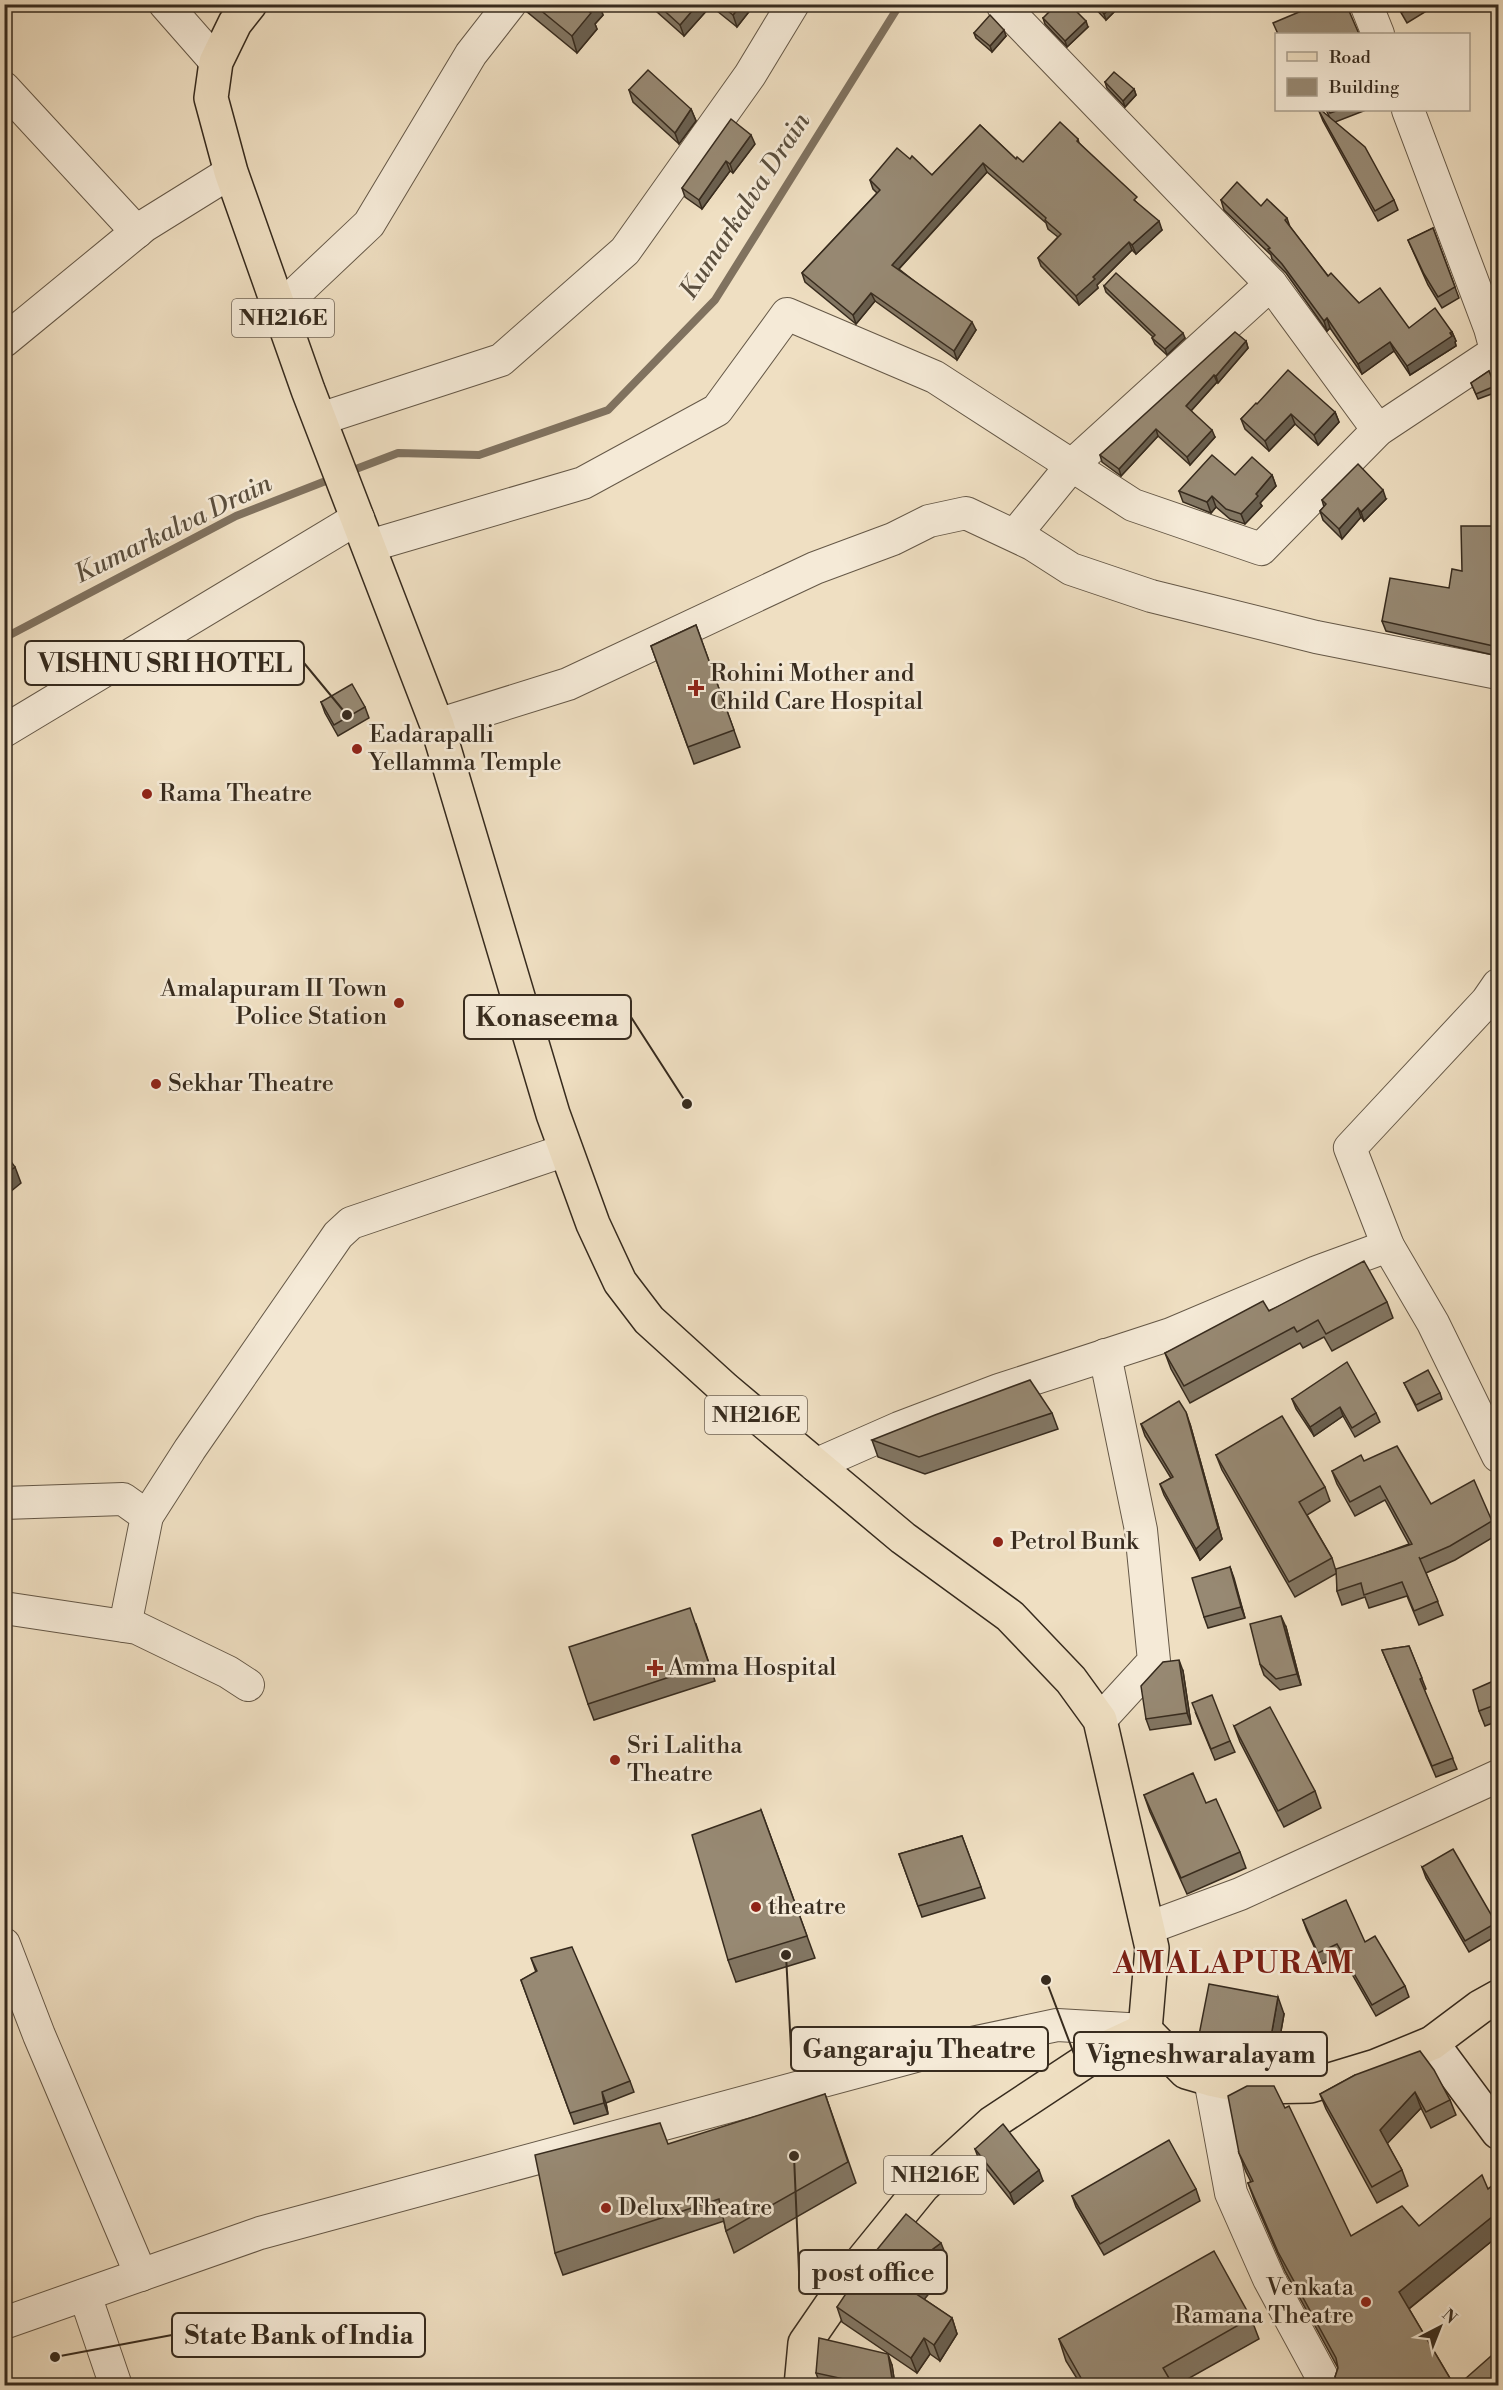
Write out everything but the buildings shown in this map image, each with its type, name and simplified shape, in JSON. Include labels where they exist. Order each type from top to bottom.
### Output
[{"type":"main road","name":"NH216E","points":[[250,4],[235,23],[216,62],[211,98],[231,172],[279,309],[437,725],[553,1114],[594,1224],[621,1282],[649,1320],[725,1389],[903,1538],[1010,1616],[1071,1680],[1100,1720],[1152,1948],[1145,2030],[1104,2049],[992,2123],[923,2186],[858,2266],[805,2343],[801,2385]]},
{"type":"main road","points":[[1145,2030],[1186,2072],[1248,2087],[1311,2086],[1376,2066],[1432,2043],[1480,2007],[1498,1997]]},
{"type":"street","points":[[165,4],[216,62]]},
{"type":"street","points":[[279,309],[369,224],[471,54],[510,4]]},
{"type":"street","points":[[320,418],[501,360],[625,251],[750,75],[793,4]]},
{"type":"street","points":[[1366,4],[1378,33]]},
{"type":"street","points":[[1003,6],[1271,284],[1378,430]]},
{"type":"street","points":[[4,88],[137,232]]},
{"type":"street","points":[[4,730],[363,532],[583,483],[717,410],[787,314],[935,377],[1133,505],[1261,549],[1378,430],[1498,354],[1408,111]]},
{"type":"street","points":[[4,341],[137,232],[231,172]]},
{"type":"street","points":[[1015,535],[1072,465],[1271,284]]},
{"type":"street","points":[[437,725],[568,684],[815,568],[893,539],[929,520],[966,513],[1015,535],[1071,569],[1151,596],[1316,637],[1498,673]]},
{"type":"street","points":[[1498,985],[1487,1001],[1350,1148],[1388,1246],[1433,1323],[1498,1456]]},
{"type":"street","points":[[125,1626],[147,1516],[190,1449],[338,1235],[351,1223],[566,1150]]},
{"type":"street","points":[[815,1465],[899,1428],[999,1390],[1172,1334],[1317,1272],[1388,1246]]},
{"type":"street","points":[[1100,1720],[1154,1661],[1141,1530],[1105,1355]]},
{"type":"street","points":[[4,1503],[123,1499],[147,1516]]},
{"type":"street","points":[[4,1608],[137,1628],[248,1684]]},
{"type":"street","points":[[1148,1928],[1240,1894],[1498,1776]]},
{"type":"street","points":[[4,1944],[39,2036],[141,2275]]},
{"type":"street","points":[[4,2323],[260,2233],[934,2051],[1057,2025],[1145,2030]]},
{"type":"street","points":[[1432,2043],[1498,2132]]},
{"type":"street","points":[[1210,2079],[1231,2193],[1269,2279],[1327,2385]]},
{"type":"street","points":[[85,2295],[116,2385]]},
{"type":"waterway","name":"Kumarkalva Drain","points":[[348,472],[398,453],[479,455],[608,410],[715,300],[900,4]]},
{"type":"waterway","name":"Kumarkalva Drain","points":[[4,638],[236,516],[336,477]]},
{"type":"place","name":"Rohini Mother and Child Care Hospital","points":[[696,688]]},
{"type":"place","name":"VISHNU SRI HOTEL","points":[[347,715]]},
{"type":"place","name":"Eadarapalli Yellamma Temple","points":[[357,749]]},
{"type":"place","name":"Rama Theatre","points":[[147,794]]},
{"type":"place","name":"Amalapuram II Town Police Station","points":[[399,1003]]},
{"type":"place","name":"Sekhar Theatre","points":[[156,1084]]},
{"type":"place","name":"Konaseema","points":[[687,1104]]},
{"type":"place","name":"Petrol Bunk","points":[[998,1542]]},
{"type":"place","name":"Amma Hospital","points":[[655,1668]]},
{"type":"place","name":"Sri Lalitha Theatre","points":[[615,1760]]},
{"type":"place","name":"theatre","points":[[756,1907]]},
{"type":"place","name":"Gangaraju Theatre","points":[[786,1955]]},
{"type":"place","name":"Vigneshwaralayam","points":[[1046,1980]]},
{"type":"place","name":"post office","points":[[794,2156]]},
{"type":"place","name":"Delux Theatre","points":[[606,2208]]},
{"type":"place","name":"Venkata Ramana Theatre","points":[[1366,2302]]},
{"type":"place","name":"State Bank of India","points":[[55,2357]]},
{"type":"district","name":"AMALAPURAM","points":[[1234,1964]]}]
